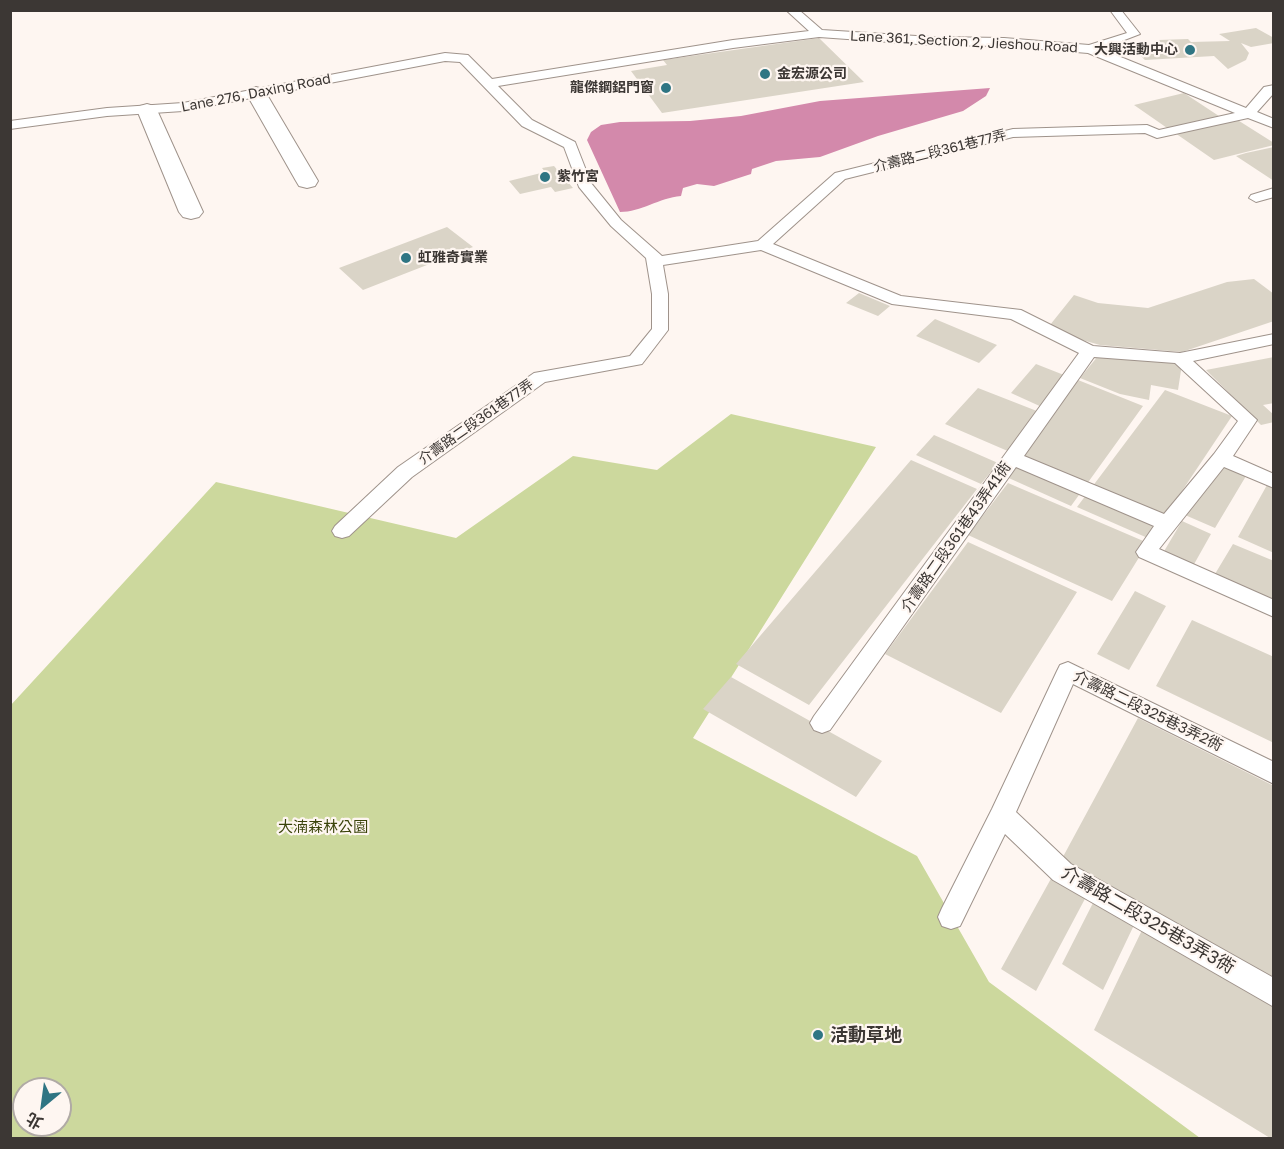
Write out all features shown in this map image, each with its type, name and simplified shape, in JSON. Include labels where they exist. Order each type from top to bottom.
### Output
[{"type":"street","points":[[256,93],[307,182]]},
{"type":"street","points":[[147,110],[191,213]]},
{"type":"lane","points":[[790,10],[819,33]]},
{"type":"lane","points":[[1090,49],[1134,34],[1115,10]]},
{"type":"lane","name":"Lane 361, Section 2, Jieshou Road","points":[[490,83],[733,44],[819,33],[932,41],[1004,42],[1090,49],[1274,124]]},
{"type":"lane","name":"Lane 276, Daxing Road","points":[[10,125],[107,112],[183,107],[445,57],[464,58],[490,83]]},
{"type":"lane","points":[[490,83],[527,123],[570,145],[584,184],[616,223],[654,256],[655,262],[763,245],[898,301],[1015,314],[1089,351],[1180,358],[1274,339]]},
{"type":"lane","points":[[1248,114],[1269,90],[1274,89]]},
{"type":"lane","name":"介壽路二段361巷77弄","points":[[763,245],[840,176],[1013,133],[1147,129],[1157,134],[1248,114]]},
{"type":"lane","points":[[1256,198],[1274,192]]},
{"type":"lane","name":"介壽路二段361巷77弄","points":[[342,531],[405,472],[540,378],[636,360],[660,330],[660,294],[655,262]]},
{"type":"lane","name":"介壽路二段361巷43弄41衖","points":[[822,723],[1089,351]]},
{"type":"lane","points":[[1180,358],[1248,420],[1221,458],[1146,552],[1274,609]]},
{"type":"lane","points":[[1011,458],[1167,523]]},
{"type":"lane","points":[[1221,458],[1274,482]]},
{"type":"lane","name":"介壽路二段325巷3弄2衖","points":[[1002,815],[1068,671],[1274,774]]},
{"type":"lane","points":[[951,917],[1002,815]]},
{"type":"lane","name":"介壽路二段325巷3弄3衖","points":[[1002,815],[1062,872],[1274,994]]},
{"type":"green space","name":"大湳森林公園","points":[[731,414],[876,447],[693,738],[917,856],[989,982],[1200,1138],[11,1138],[10,706],[216,482],[456,538],[573,456],[657,470]]},
{"type":"shaded area","points":[[990,88],[986,96],[963,111],[878,136],[820,157],[776,161],[752,169],[751,174],[714,186],[697,184],[683,188],[681,196],[628,211],[620,212],[587,140],[591,132],[601,125],[620,122],[690,121],[741,116],[820,101]]},
{"type":"building","name":"大興活動中心","points":[[1256,28],[1274,38],[1274,43],[1251,47],[1241,43],[1249,53],[1246,60],[1228,69],[1214,56],[1145,60],[1129,45],[1161,43],[1158,40],[1230,41],[1219,34]]},
{"type":"building","name":"金宏源公司","points":[[819,38],[864,82],[662,113],[631,71],[667,65],[663,60]]},
{"type":"building","points":[[1184,93],[1222,118],[1170,130],[1134,105]]},
{"type":"building","points":[[1236,119],[1274,145],[1214,160],[1175,133]]},
{"type":"building","points":[[1274,147],[1274,181],[1236,156],[1246,153]]},
{"type":"building","name":"紫竹宮","points":[[554,166],[573,188],[555,192],[551,187],[520,194],[509,181],[545,172],[542,168]]},
{"type":"building","name":"虹雅奇實業","points":[[447,227],[473,247],[363,290],[339,268]]},
{"type":"building","points":[[1254,279],[1274,294],[1274,321],[1182,352],[1100,345],[1068,336],[1050,325],[1074,295],[1098,303],[1148,308],[1227,282]]},
{"type":"building","points":[[859,293],[890,306],[878,316],[846,303]]},
{"type":"building","points":[[935,319],[997,345],[979,363],[916,336]]},
{"type":"building","points":[[1098,356],[1182,364],[1178,390],[1151,385],[1149,400],[1120,394],[1080,378]]},
{"type":"building","points":[[1274,357],[1274,403],[1263,405],[1274,415],[1274,422],[1261,425],[1206,370]]},
{"type":"building","points":[[1036,364],[1069,377],[1044,408],[1011,393]]},
{"type":"building","points":[[1078,380],[1143,406],[1071,506],[1002,475]]},
{"type":"building","points":[[978,388],[1042,413],[1010,452],[945,424]]},
{"type":"building","points":[[1165,390],[1232,416],[1150,539],[1077,507]]},
{"type":"building","points":[[934,435],[998,463],[981,484],[916,455]]},
{"type":"building","points":[[911,460],[977,489],[809,705],[736,664]]},
{"type":"building","points":[[1217,464],[1246,476],[1215,528],[1185,515]]},
{"type":"building","points":[[1008,483],[1148,543],[1112,601],[968,535]]},
{"type":"building","points":[[1267,485],[1274,488],[1274,553],[1238,537]]},
{"type":"building","points":[[1182,521],[1211,534],[1193,566],[1163,553]]},
{"type":"building","points":[[968,542],[1077,592],[1001,713],[885,654]]},
{"type":"building","points":[[1233,544],[1274,561],[1274,606],[1212,579]]},
{"type":"building","points":[[1135,591],[1166,606],[1129,670],[1097,654]]},
{"type":"building","points":[[1192,620],[1274,657],[1274,743],[1156,686]]},
{"type":"building","points":[[731,677],[882,761],[856,797],[703,709]]},
{"type":"building","points":[[1138,718],[1274,786],[1274,989],[1058,866]]},
{"type":"building","points":[[1053,875],[1087,895],[1036,991],[1001,969]]},
{"type":"building","points":[[1095,899],[1135,923],[1103,990],[1062,964]]},
{"type":"building","points":[[1143,928],[1274,1004],[1274,1138],[1270,1138],[1094,1030]]},
{"type":"place","name":"大興活動中心","points":[[1190,50]]},
{"type":"place","name":"金宏源公司","points":[[765,74]]},
{"type":"place","name":"龍傑鋼鋁門窗","points":[[666,88]]},
{"type":"place","name":"紫竹宮","points":[[545,177]]},
{"type":"place","name":"虹雅奇實業","points":[[406,258]]},
{"type":"place","name":"活動草地","points":[[818,1035]]}]
